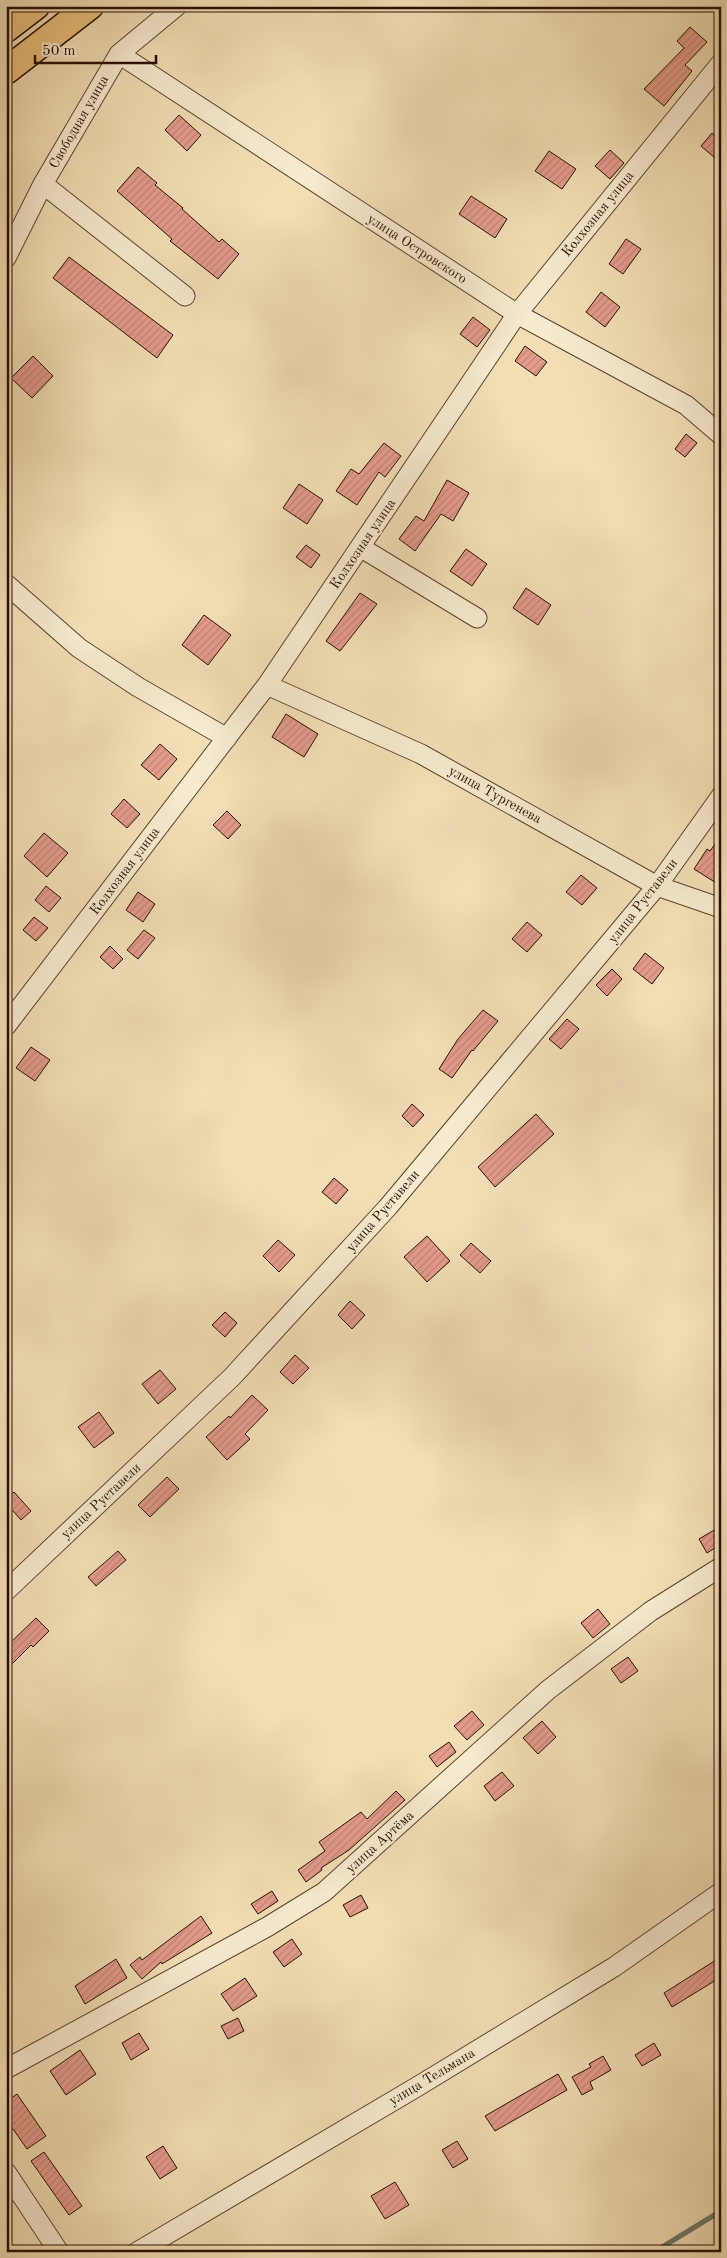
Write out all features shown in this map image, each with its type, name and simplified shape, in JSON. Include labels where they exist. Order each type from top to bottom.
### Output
[{"type":"highway","points":[[6,29],[36,6]]},
{"type":"highway","points":[[6,71],[90,6]]},
{"type":"street","name":"Свободная улица","points":[[6,258],[43,184],[119,54],[177,6]]},
{"type":"street","name":"улица Островского","points":[[119,54],[517,314],[686,405],[721,435]]},
{"type":"street","name":"Колхозная улица","points":[[6,1026],[267,685],[517,314],[721,63]]},
{"type":"street","points":[[43,184],[185,296]]},
{"type":"street","points":[[360,547],[477,618]]},
{"type":"street","points":[[6,584],[20,594],[79,648],[138,687],[227,738]]},
{"type":"street","name":"улица Тургенева","points":[[267,685],[421,754],[658,886],[721,908]]},
{"type":"street","name":"улица Руставели","points":[[6,1591],[232,1377],[388,1207],[658,886],[721,796]]},
{"type":"street","name":"улица Артёма","points":[[6,2069],[267,1926],[324,1892],[548,1690],[651,1611],[721,1567]]},
{"type":"street","name":"улица Тельмана","points":[[136,2252],[415,2088],[614,1967],[721,1892]]},
{"type":"street","points":[[6,2172],[59,2252]]},
{"type":"building","points":[[690,27],[707,42],[685,65],[692,71],[664,106],[644,89],[684,48],[677,41]]},
{"type":"building","points":[[179,115],[201,135],[187,151],[165,130]]},
{"type":"building","points":[[712,133],[721,141],[721,163],[701,146]]},
{"type":"building","points":[[610,150],[624,163],[610,179],[595,166]]},
{"type":"building","points":[[549,151],[576,169],[562,189],[535,171]]},
{"type":"building","points":[[138,167],[157,183],[155,185],[219,242],[222,239],[239,254],[218,279],[170,241],[172,239],[117,191]]},
{"type":"building","points":[[471,196],[507,219],[495,238],[459,214]]},
{"type":"building","points":[[626,239],[641,249],[623,274],[609,264]]},
{"type":"building","points":[[69,257],[173,335],[157,358],[53,278]]},
{"type":"building","points":[[601,292],[620,307],[605,327],[586,312]]},
{"type":"building","points":[[473,317],[490,330],[477,347],[460,334]]},
{"type":"building","points":[[525,346],[547,362],[536,376],[515,361]]},
{"type":"building","points":[[33,356],[53,376],[32,398],[11,378]]},
{"type":"building","points":[[686,434],[697,443],[685,457],[675,449]]},
{"type":"building","points":[[384,443],[401,456],[385,477],[379,472],[357,505],[336,491],[351,469],[359,474]]},
{"type":"building","points":[[447,480],[469,493],[453,521],[441,514],[415,551],[399,539],[416,516],[424,521]]},
{"type":"building","points":[[299,484],[323,500],[307,524],[283,508]]},
{"type":"building","points":[[306,545],[320,555],[311,568],[296,557]]},
{"type":"building","points":[[466,549],[487,564],[472,586],[450,571]]},
{"type":"building","points":[[526,588],[551,605],[538,625],[513,608]]},
{"type":"building","points":[[360,593],[377,604],[340,651],[326,641]]},
{"type":"building","points":[[204,615],[231,635],[208,665],[182,645]]},
{"type":"building","points":[[286,714],[318,734],[304,757],[272,737]]},
{"type":"building","points":[[160,744],[177,759],[159,780],[141,765]]},
{"type":"building","points":[[124,799],[140,814],[127,828],[111,814]]},
{"type":"building","points":[[227,811],[241,825],[228,839],[213,825]]},
{"type":"building","points":[[44,833],[68,853],[47,877],[24,856]]},
{"type":"building","points":[[721,836],[721,886],[694,869],[707,849],[710,851]]},
{"type":"building","points":[[581,875],[597,888],[582,905],[566,892]]},
{"type":"building","points":[[46,886],[61,898],[49,912],[35,900]]},
{"type":"building","points":[[138,892],[155,904],[143,922],[126,910]]},
{"type":"building","points":[[34,917],[48,928],[36,941],[23,930]]},
{"type":"building","points":[[527,922],[542,935],[527,952],[512,939]]},
{"type":"building","points":[[144,930],[155,938],[138,959],[127,950]]},
{"type":"building","points":[[110,946],[123,959],[113,969],[100,957]]},
{"type":"building","points":[[645,953],[664,968],[652,984],[633,969]]},
{"type":"building","points":[[612,969],[622,979],[607,996],[596,985]]},
{"type":"building","points":[[483,1010],[498,1021],[472,1050],[452,1078],[439,1069],[458,1039]]},
{"type":"building","points":[[567,1019],[579,1029],[561,1049],[549,1039]]},
{"type":"building","points":[[31,1047],[50,1060],[35,1081],[16,1068]]},
{"type":"building","points":[[412,1104],[424,1115],[413,1127],[402,1116]]},
{"type":"building","points":[[536,1114],[554,1134],[495,1187],[478,1167]]},
{"type":"building","points":[[334,1178],[348,1190],[336,1204],[322,1192]]},
{"type":"building","points":[[427,1236],[450,1261],[427,1282],[404,1257]]},
{"type":"building","points":[[278,1240],[295,1255],[279,1272],[263,1256]]},
{"type":"building","points":[[471,1243],[491,1261],[480,1273],[460,1255]]},
{"type":"building","points":[[350,1301],[365,1315],[352,1329],[338,1315]]},
{"type":"building","points":[[225,1312],[237,1323],[225,1337],[212,1325]]},
{"type":"building","points":[[295,1355],[309,1368],[293,1384],[280,1372]]},
{"type":"building","points":[[160,1370],[176,1389],[158,1404],[142,1384]]},
{"type":"building","points":[[252,1395],[268,1410],[245,1434],[250,1439],[227,1460],[206,1437],[229,1416],[230,1418]]},
{"type":"building","points":[[99,1412],[114,1433],[94,1448],[78,1427]]},
{"type":"building","points":[[167,1477],[179,1489],[150,1517],[138,1505]]},
{"type":"building","points":[[14,1492],[31,1511],[21,1520],[6,1503],[6,1499]]},
{"type":"building","points":[[721,1526],[721,1544],[707,1553],[699,1539]]},
{"type":"building","points":[[118,1551],[126,1560],[96,1586],[88,1577]]},
{"type":"building","points":[[598,1609],[610,1624],[593,1638],[581,1623]]},
{"type":"building","points":[[36,1618],[49,1631],[33,1647],[31,1645],[6,1670],[6,1647]]},
{"type":"building","points":[[628,1657],[638,1671],[621,1683],[611,1669]]},
{"type":"building","points":[[472,1711],[484,1725],[467,1740],[454,1726]]},
{"type":"building","points":[[542,1721],[556,1737],[538,1754],[523,1738]]},
{"type":"building","points":[[449,1742],[456,1752],[437,1767],[429,1756]]},
{"type":"building","points":[[502,1772],[514,1786],[495,1801],[484,1786]]},
{"type":"building","points":[[396,1791],[405,1800],[349,1850],[321,1868],[322,1870],[306,1882],[298,1870],[325,1851],[319,1842],[361,1812],[367,1819]]},
{"type":"building","points":[[272,1891],[278,1901],[258,1914],[251,1904]]},
{"type":"building","points":[[361,1895],[368,1908],[350,1917],[343,1905]]},
{"type":"building","points":[[201,1916],[212,1933],[162,1964],[161,1962],[142,1979],[130,1965],[140,1957],[142,1960]]},
{"type":"building","points":[[292,1939],[302,1954],[284,1967],[273,1952]]},
{"type":"building","points":[[116,1959],[127,1978],[85,2004],[75,1986]]},
{"type":"building","points":[[716,1960],[721,1968],[721,1977],[672,2007],[664,1993]]},
{"type":"building","points":[[245,1978],[257,1996],[233,2011],[221,1994]]},
{"type":"building","points":[[238,2018],[244,2031],[228,2039],[221,2026]]},
{"type":"building","points":[[139,2033],[149,2049],[131,2060],[122,2043]]},
{"type":"building","points":[[654,2043],[661,2055],[642,2066],[635,2055]]},
{"type":"building","points":[[80,2050],[96,2074],[66,2095],[50,2071]]},
{"type":"building","points":[[603,2056],[611,2070],[590,2082],[593,2089],[582,2095],[572,2077],[591,2067],[589,2064]]},
{"type":"building","points":[[558,2074],[567,2090],[495,2131],[485,2116]]},
{"type":"building","points":[[17,2094],[46,2136],[27,2149],[6,2119],[6,2102]]},
{"type":"building","points":[[457,2141],[468,2159],[453,2168],[442,2150]]},
{"type":"building","points":[[163,2146],[177,2168],[160,2179],[146,2157]]},
{"type":"building","points":[[44,2152],[82,2206],[69,2215],[31,2161]]},
{"type":"building","points":[[395,2182],[409,2205],[385,2219],[371,2196]]},
{"type":"waterway","points":[[654,2252],[721,2211]]}]
